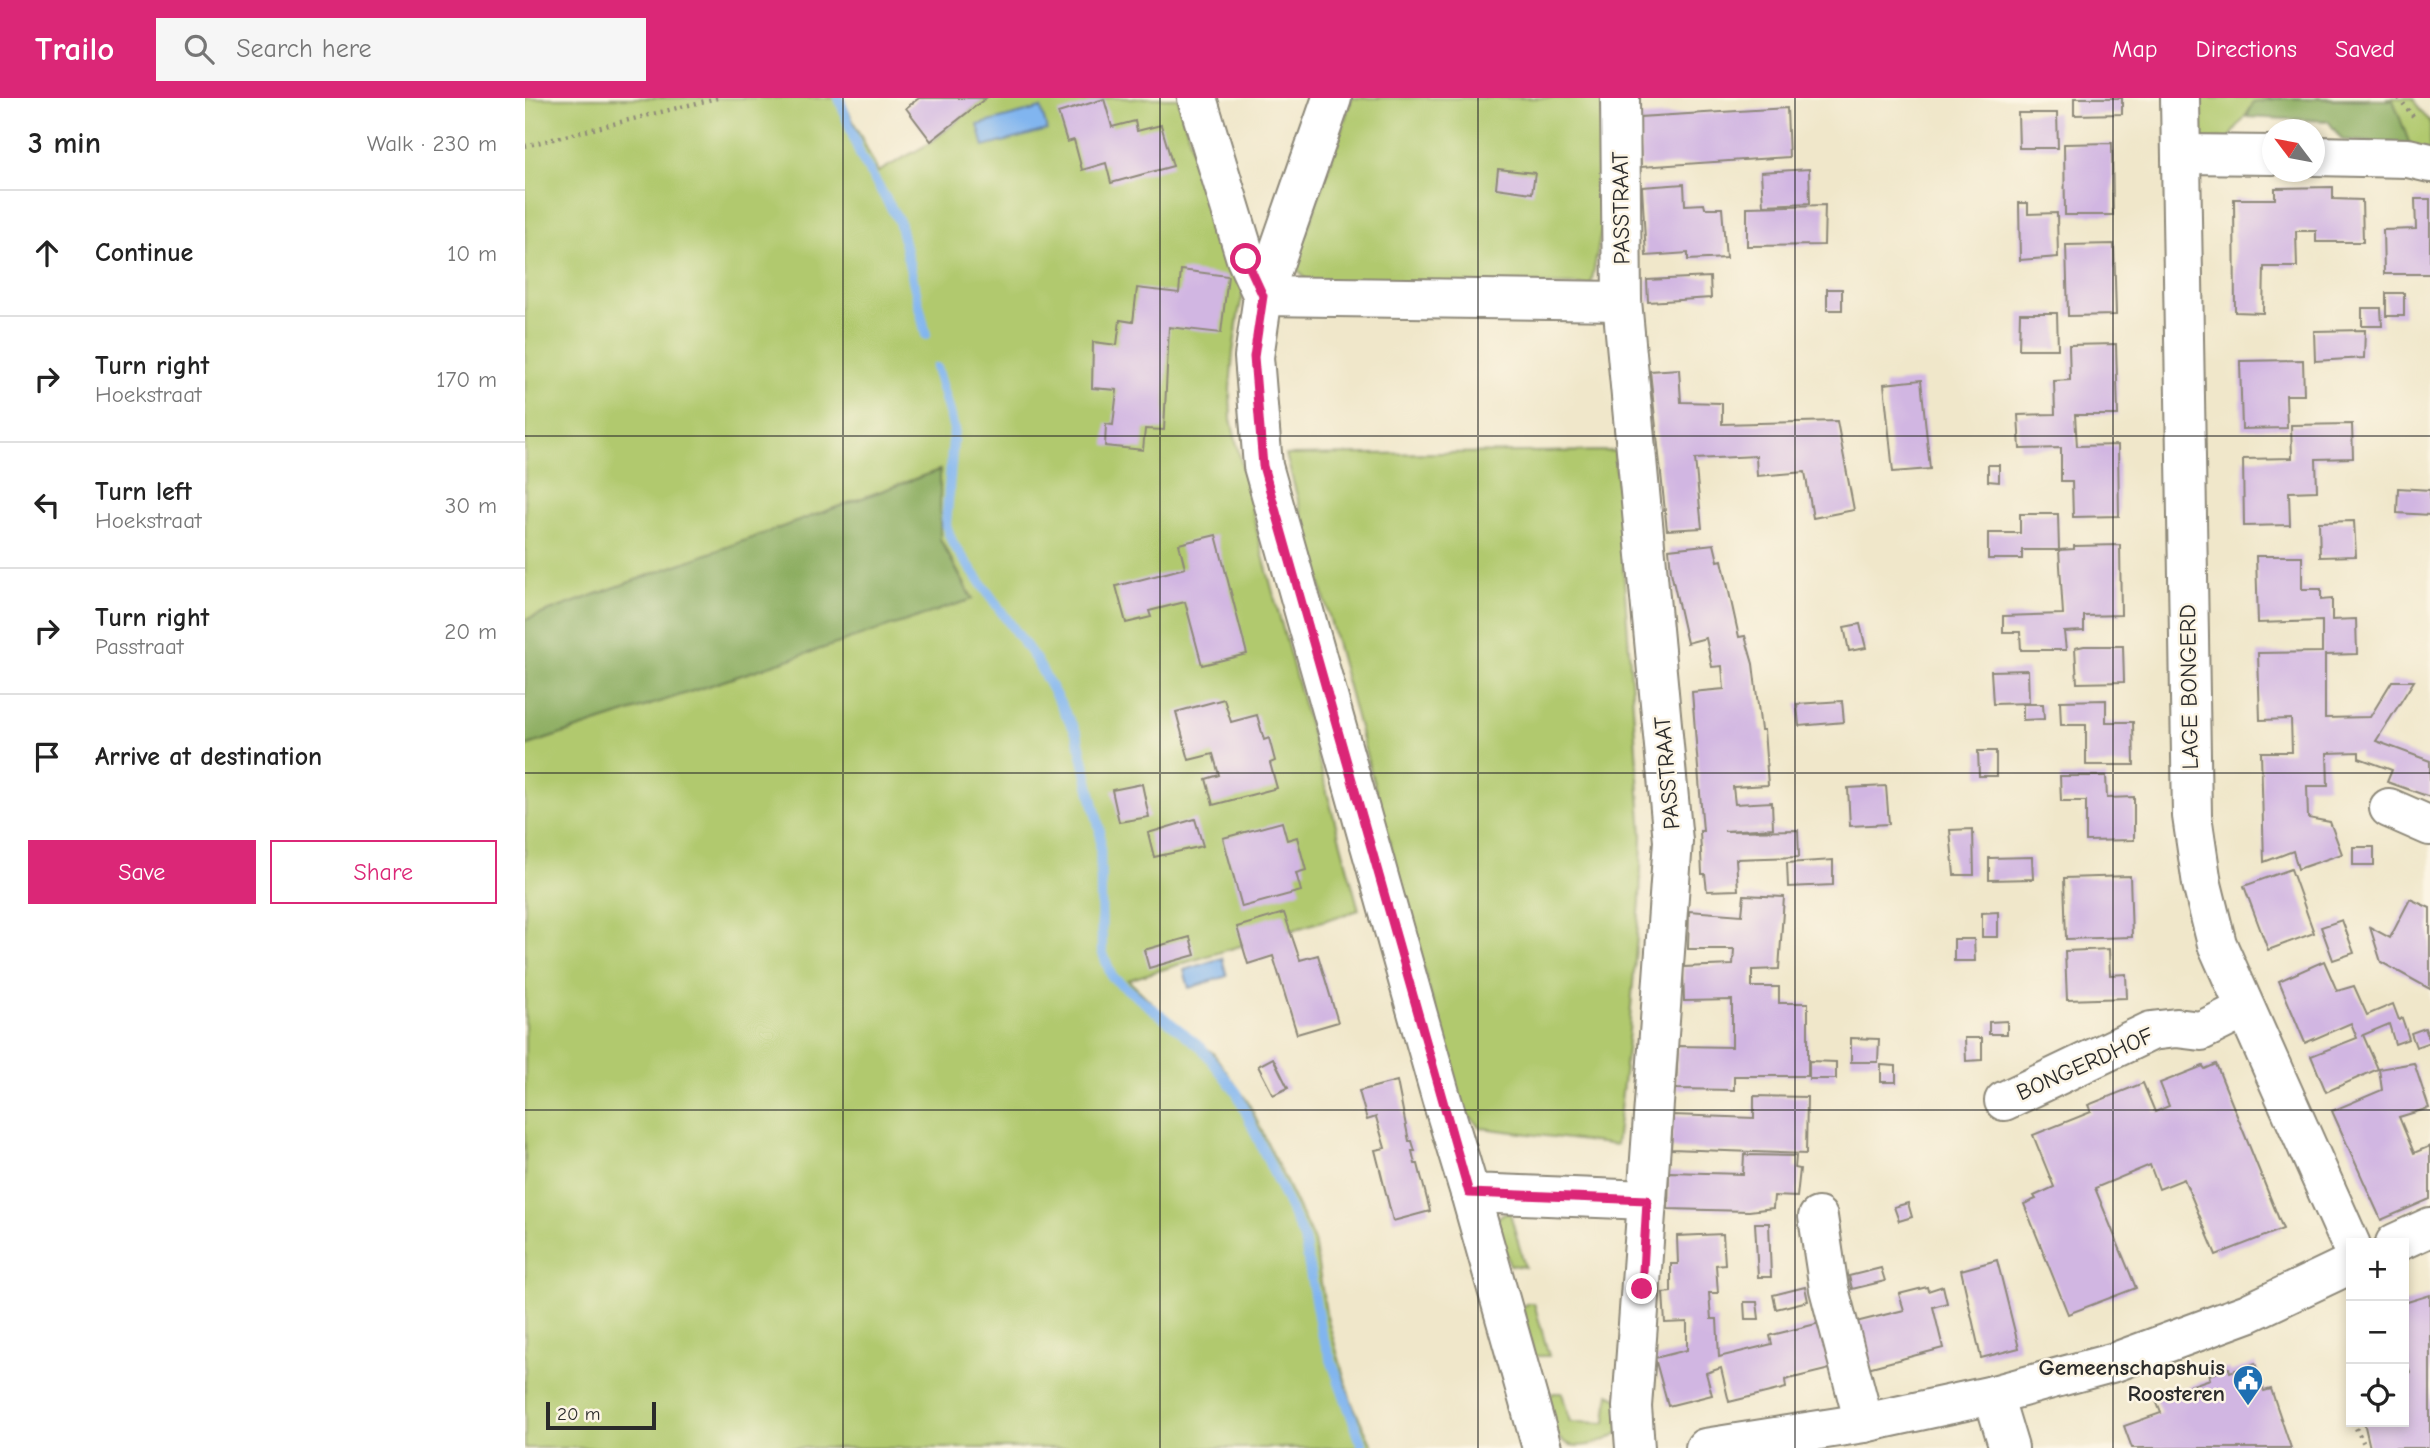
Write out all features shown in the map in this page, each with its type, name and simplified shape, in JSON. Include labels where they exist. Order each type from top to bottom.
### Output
[{"type":"street","points":[[1197,98],[1246,259],[1263,296]]},
{"type":"street","points":[[1332,98],[1263,296],[1254,357],[1263,466],[1542,1448]]},
{"type":"street","name":"PASSTRAAT","points":[[1620,98],[1622,301],[1673,841],[1632,1407],[1635,1448]]},
{"type":"street","name":"LAGE BONGERD","points":[[2180,98],[2192,816],[2202,884],[2217,944],[2348,1238]]},
{"type":"street","points":[[2182,153],[2262,155]]},
{"type":"street","points":[[2325,156],[2408,158],[2430,163]]},
{"type":"street","points":[[1263,296],[1622,301]]},
{"type":"street","points":[[2389,808],[2430,826]]},
{"type":"street","name":"BONGERDHOF","points":[[2004,1101],[2151,1031],[2176,1028],[2201,1031],[2245,1009]]},
{"type":"street","points":[[1469,1193],[1647,1200]]},
{"type":"street","points":[[1818,1217],[1829,1289],[1864,1423]]},
{"type":"street","points":[[2406,1238],[2430,1227]]},
{"type":"street","points":[[1705,1448],[1864,1423],[1993,1395],[2115,1362],[2248,1313],[2346,1266]]},
{"type":"street","points":[[1993,1395],[2009,1448]]},
{"type":"path","points":[[525,146],[717,98]]},
{"type":"path","points":[[2355,1427],[2367,1448]]},
{"type":"green space","points":[[525,98],[842,98],[878,172],[930,143],[985,98],[1178,98],[1215,228],[1253,251],[1233,352],[1231,419],[1262,552],[1359,910],[1128,980],[1168,1018],[1213,1053],[1248,1102],[1314,1241],[1326,1313],[1351,1401],[1373,1448],[525,1448],[525,746],[973,599],[940,539],[939,470],[525,620]]},
{"type":"green space","points":[[1352,98],[1602,98],[1607,201],[1591,285],[1309,283],[1295,267]]},
{"type":"green space","points":[[2195,98],[2370,98],[2251,108],[2229,139],[2196,141]]},
{"type":"green space","points":[[2280,98],[2393,100],[2410,145],[2342,140],[2325,119],[2247,117],[2253,103]]},
{"type":"green space","points":[[2386,98],[2413,98],[2419,110],[2430,121],[2430,151],[2410,145],[2393,100]]},
{"type":"green space","points":[[1615,451],[1642,835],[1640,901],[1616,1145],[1482,1128],[1461,1109],[1286,455]]},
{"type":"green space","points":[[940,470],[940,539],[973,599],[525,746],[525,620]]},
{"type":"green space","points":[[1504,1213],[1510,1213],[1525,1267],[1510,1265],[1494,1221]]},
{"type":"green space","points":[[1534,1303],[1549,1356],[1534,1356],[1522,1307]]},
{"type":"green space","points":[[1553,1393],[1562,1393],[1570,1422],[1606,1423],[1609,1394],[1619,1399],[1620,1431],[1604,1441],[1590,1445],[1565,1443],[1551,1432],[1547,1399]]},
{"type":"water","points":[[1041,108],[1047,130],[984,147],[978,125]]},
{"type":"water","points":[[1222,958],[1227,976],[1189,988],[1184,970]]},
{"type":"building","points":[[919,98],[986,98],[931,141],[906,108]]},
{"type":"building","points":[[2074,98],[2122,98],[2122,114],[2074,115]]},
{"type":"building","points":[[1104,99],[1112,127],[1135,121],[1137,131],[1161,125],[1173,166],[1111,183],[1106,163],[1082,170],[1074,140],[1067,142],[1058,113]]},
{"type":"building","points":[[1787,108],[1789,157],[1641,167],[1639,117]]},
{"type":"building","points":[[2018,113],[2057,113],[2058,148],[2019,148]]},
{"type":"building","points":[[2112,143],[2113,215],[2065,215],[2064,144]]},
{"type":"building","points":[[1498,169],[1535,173],[1532,193],[1496,188]]},
{"type":"building","points":[[1809,169],[1810,203],[1763,205],[1761,172]]},
{"type":"building","points":[[1684,184],[1685,205],[1704,204],[1705,208],[1722,208],[1726,258],[1688,260],[1688,253],[1646,256],[1642,187]]},
{"type":"building","points":[[2333,187],[2333,199],[2362,200],[2363,242],[2316,242],[2316,231],[2296,231],[2297,267],[2264,267],[2263,313],[2235,312],[2234,199],[2275,199],[2275,188]]},
{"type":"building","points":[[2415,199],[2430,199],[2430,274],[2384,274],[2383,230],[2416,229]]},
{"type":"building","points":[[2019,203],[2028,203],[2028,214],[2057,213],[2058,257],[2020,260]]},
{"type":"building","points":[[1825,205],[1824,245],[1747,246],[1747,207]]},
{"type":"building","points":[[2114,244],[2116,315],[2068,316],[2066,245]]},
{"type":"building","points":[[1181,270],[1228,276],[1221,333],[1169,327],[1164,430],[1145,429],[1143,450],[1105,446],[1106,424],[1113,425],[1117,390],[1092,388],[1093,342],[1117,345],[1120,320],[1133,322],[1137,288],[1179,293]]},
{"type":"building","points":[[1710,277],[1711,298],[1648,302],[1647,280]]},
{"type":"building","points":[[1827,289],[1842,289],[1842,310],[1827,310]]},
{"type":"building","points":[[2386,293],[2404,293],[2404,316],[2386,316]]},
{"type":"building","points":[[2362,308],[2381,308],[2382,326],[2362,326]]},
{"type":"building","points":[[2020,313],[2057,313],[2058,349],[2019,349]]},
{"type":"building","points":[[2365,330],[2364,358],[2315,361],[2314,331]]},
{"type":"building","points":[[2116,344],[2118,415],[2075,415],[2077,446],[2118,445],[2119,516],[2073,517],[2072,481],[2061,481],[2061,448],[2020,449],[2018,415],[2055,414],[2054,381],[2070,380],[2069,345]]},
{"type":"building","points":[[2303,360],[2304,395],[2286,395],[2287,428],[2242,429],[2240,361]]},
{"type":"building","points":[[1679,369],[1681,402],[1722,403],[1722,424],[1837,421],[1854,510],[1813,518],[1805,472],[1757,476],[1756,456],[1695,459],[1702,528],[1667,530],[1650,371]]},
{"type":"building","points":[[1921,380],[1930,469],[1893,472],[1884,384]]},
{"type":"building","points":[[2352,424],[2353,458],[2316,459],[2317,491],[2289,492],[2290,525],[2244,526],[2243,459],[2292,458],[2291,425]]},
{"type":"building","points":[[1988,465],[1999,465],[1999,482],[1988,481]]},
{"type":"building","points":[[2398,488],[2430,490],[2430,515],[2397,513]]},
{"type":"building","points":[[2020,514],[2058,514],[2059,550],[2022,550],[2022,559],[1988,559],[1988,533],[2020,533]]},
{"type":"building","points":[[2354,521],[2356,556],[2320,557],[2319,522]]},
{"type":"building","points":[[1216,535],[1247,654],[1202,665],[1185,602],[1149,611],[1151,617],[1126,623],[1116,586],[1185,568],[1179,544]]},
{"type":"building","points":[[1714,544],[1718,561],[1722,560],[1739,637],[1745,636],[1753,664],[1761,730],[1764,730],[1768,785],[1733,787],[1735,804],[1772,802],[1773,828],[1724,831],[1798,830],[1799,857],[1736,859],[1738,890],[1707,891],[1705,874],[1702,874],[1700,831],[1703,831],[1692,692],[1724,689],[1722,666],[1712,667],[1706,638],[1687,643],[1671,572],[1669,549]]},
{"type":"building","points":[[2120,545],[2121,615],[2084,616],[2084,631],[2064,632],[2066,650],[2021,650],[2020,632],[2003,632],[2003,616],[2063,614],[2059,550],[2074,549],[2074,546]]},
{"type":"building","points":[[2256,556],[2302,556],[2302,589],[2321,589],[2321,600],[2332,599],[2332,620],[2356,619],[2357,654],[2325,655],[2325,718],[2370,717],[2392,681],[2414,681],[2376,741],[2430,761],[2430,797],[2387,782],[2392,770],[2359,758],[2359,752],[2327,753],[2328,786],[2307,786],[2308,818],[2330,822],[2342,854],[2298,869],[2293,851],[2264,862],[2261,752],[2292,752],[2291,719],[2260,720],[2258,653],[2322,652],[2322,621],[2258,623]]},
{"type":"building","points":[[1860,624],[1866,648],[1849,651],[1844,627]]},
{"type":"building","points":[[2123,646],[2124,682],[2077,683],[2075,648]]},
{"type":"building","points":[[2028,670],[2029,703],[1993,704],[1991,671]]},
{"type":"building","points":[[1224,699],[1231,722],[1257,715],[1264,740],[1269,738],[1275,761],[1270,763],[1277,788],[1213,805],[1206,779],[1219,775],[1213,754],[1189,760],[1176,712]]},
{"type":"building","points":[[2106,700],[2106,722],[2133,722],[2134,765],[2086,765],[2086,725],[2061,725],[2060,701]]},
{"type":"building","points":[[1842,701],[1844,722],[1799,726],[1797,704]]},
{"type":"building","points":[[2023,704],[2043,704],[2044,719],[2023,720]]},
{"type":"building","points":[[1978,751],[1996,751],[1996,776],[1979,776]]},
{"type":"building","points":[[2060,776],[2106,776],[2107,798],[2134,797],[2134,840],[2086,841],[2086,801],[2061,801]]},
{"type":"building","points":[[1142,784],[1149,817],[1119,822],[1112,790]]},
{"type":"building","points":[[1886,786],[1889,824],[1850,826],[1848,788]]},
{"type":"building","points":[[1195,819],[1203,846],[1154,857],[1148,833]]},
{"type":"building","points":[[1282,822],[1287,840],[1297,837],[1306,870],[1296,873],[1301,891],[1242,907],[1223,838]]},
{"type":"building","points":[[1973,829],[1974,875],[1954,875],[1950,830]]},
{"type":"building","points":[[2353,847],[2374,847],[2374,865],[2353,865]]},
{"type":"building","points":[[2032,857],[2033,879],[1989,880],[1989,858]]},
{"type":"building","points":[[1833,860],[1833,885],[1788,887],[1787,863]]},
{"type":"building","points":[[2291,869],[2314,933],[2268,950],[2244,886]]},
{"type":"building","points":[[2130,876],[2132,937],[2066,939],[2064,878]]},
{"type":"building","points":[[1744,895],[1784,897],[1779,969],[1752,970],[1752,987],[1779,987],[1779,1003],[1808,1003],[1808,1076],[1734,1076],[1734,1090],[1676,1089],[1678,1046],[1732,1047],[1732,1000],[1684,1001],[1683,967],[1733,965],[1734,949],[1688,949],[1689,911],[1742,915]]},
{"type":"building","points":[[2410,899],[2430,908],[2430,989],[2381,962],[2370,927],[2390,938]]},
{"type":"building","points":[[1998,912],[1998,937],[1982,937],[1982,913]]},
{"type":"building","points":[[1284,913],[1300,960],[1318,955],[1338,1022],[1297,1034],[1273,956],[1248,964],[1237,927]]},
{"type":"building","points":[[2342,920],[2354,953],[2333,960],[2321,927]]},
{"type":"building","points":[[1190,937],[1195,955],[1149,968],[1144,950]]},
{"type":"building","points":[[1954,939],[1974,939],[1975,961],[1954,961]]},
{"type":"building","points":[[2109,949],[2110,975],[2126,974],[2127,998],[2067,1000],[2065,951]]},
{"type":"building","points":[[2324,961],[2337,991],[2354,986],[2367,1015],[2393,1004],[2399,1020],[2402,1018],[2409,1039],[2395,1044],[2389,1024],[2363,1035],[2378,1069],[2326,1092],[2311,1056],[2357,1038],[2351,1023],[2305,1043],[2279,981]]},
{"type":"building","points":[[2007,1021],[2007,1034],[1989,1034],[1989,1022]]},
{"type":"building","points":[[2425,1028],[2430,1042],[2416,1047],[2411,1033]]},
{"type":"building","points":[[1851,1038],[1879,1039],[1878,1062],[1851,1062]]},
{"type":"building","points":[[1965,1038],[1982,1038],[1982,1060],[1966,1061]]},
{"type":"building","points":[[1273,1058],[1288,1088],[1273,1095],[1258,1066]]},
{"type":"building","points":[[1809,1061],[1836,1062],[1836,1079],[1809,1079]]},
{"type":"building","points":[[2414,1063],[2429,1108],[2399,1117],[2414,1153],[2430,1146],[2430,1199],[2381,1220],[2332,1111],[2382,1090],[2379,1069]]},
{"type":"building","points":[[2216,1064],[2283,1229],[2216,1255],[2184,1179],[2159,1189],[2150,1165],[2095,1188],[2136,1288],[2068,1314],[2024,1204],[2054,1187],[2033,1135],[2091,1112],[2088,1105],[2143,1083],[2155,1112],[2169,1106],[2160,1083],[2203,1066],[2205,1069]]},
{"type":"building","points":[[1881,1065],[1896,1066],[1896,1082],[1881,1082]]},
{"type":"building","points":[[1397,1081],[1409,1141],[1412,1141],[1415,1151],[1412,1151],[1415,1164],[1418,1164],[1430,1211],[1393,1221],[1375,1150],[1385,1148],[1376,1117],[1367,1120],[1359,1091]]},
{"type":"building","points":[[1754,1096],[1807,1097],[1806,1154],[1671,1149],[1673,1115],[1754,1118]]},
{"type":"building","points":[[1744,1155],[1796,1156],[1795,1168],[1800,1169],[1797,1197],[1774,1196],[1773,1208],[1749,1211],[1668,1209],[1669,1172],[1743,1174]]},
{"type":"building","points":[[1908,1203],[1912,1217],[1899,1221],[1894,1207]]},
{"type":"building","points":[[1755,1223],[1769,1223],[1771,1277],[1758,1277]]},
{"type":"building","points":[[1723,1234],[1725,1264],[1716,1265],[1718,1293],[1709,1293],[1711,1319],[1717,1319],[1719,1357],[1772,1344],[1772,1335],[1828,1321],[1838,1367],[1785,1380],[1786,1388],[1729,1402],[1721,1368],[1706,1373],[1712,1395],[1668,1406],[1655,1358],[1687,1350],[1687,1322],[1665,1323],[1663,1293],[1671,1292],[1671,1264],[1678,1264],[1677,1236]]},
{"type":"building","points":[[1997,1260],[2019,1348],[1981,1358],[1961,1270]]},
{"type":"building","points":[[1881,1268],[1885,1281],[1852,1289],[1849,1276]]},
{"type":"building","points":[[1943,1286],[1947,1303],[1933,1307],[1943,1348],[1860,1370],[1848,1324],[1904,1310],[1899,1294],[1927,1287],[1928,1291]]},
{"type":"building","points":[[1805,1287],[1808,1301],[1776,1309],[1773,1295]]},
{"type":"building","points":[[2430,1295],[2430,1448],[2370,1448],[2365,1427],[2409,1427],[2409,1301]]},
{"type":"building","points":[[1744,1302],[1757,1302],[1759,1319],[1745,1319]]},
{"type":"building","points":[[2255,1363],[2264,1391],[2271,1389],[2291,1448],[2132,1448],[2124,1426],[2161,1413],[2155,1398],[2210,1379],[2209,1375],[2229,1368],[2230,1372]]},
{"type":"waterway","points":[[839,98],[861,157],[899,221],[926,335]]},
{"type":"waterway","points":[[936,368],[954,429],[946,525],[953,544],[1036,660],[1077,734],[1100,831],[1102,951],[1112,977],[1201,1047],[1237,1093],[1304,1239],[1321,1332],[1363,1448]]},
{"type":"place","name":"Gemeenschapshuis Roosteren","points":[[2248,1407]]},
{"type":"route","points":[[1246,259],[1263,296],[1254,357],[1263,466],[1469,1193],[1647,1200],[1642,1289]]}]
